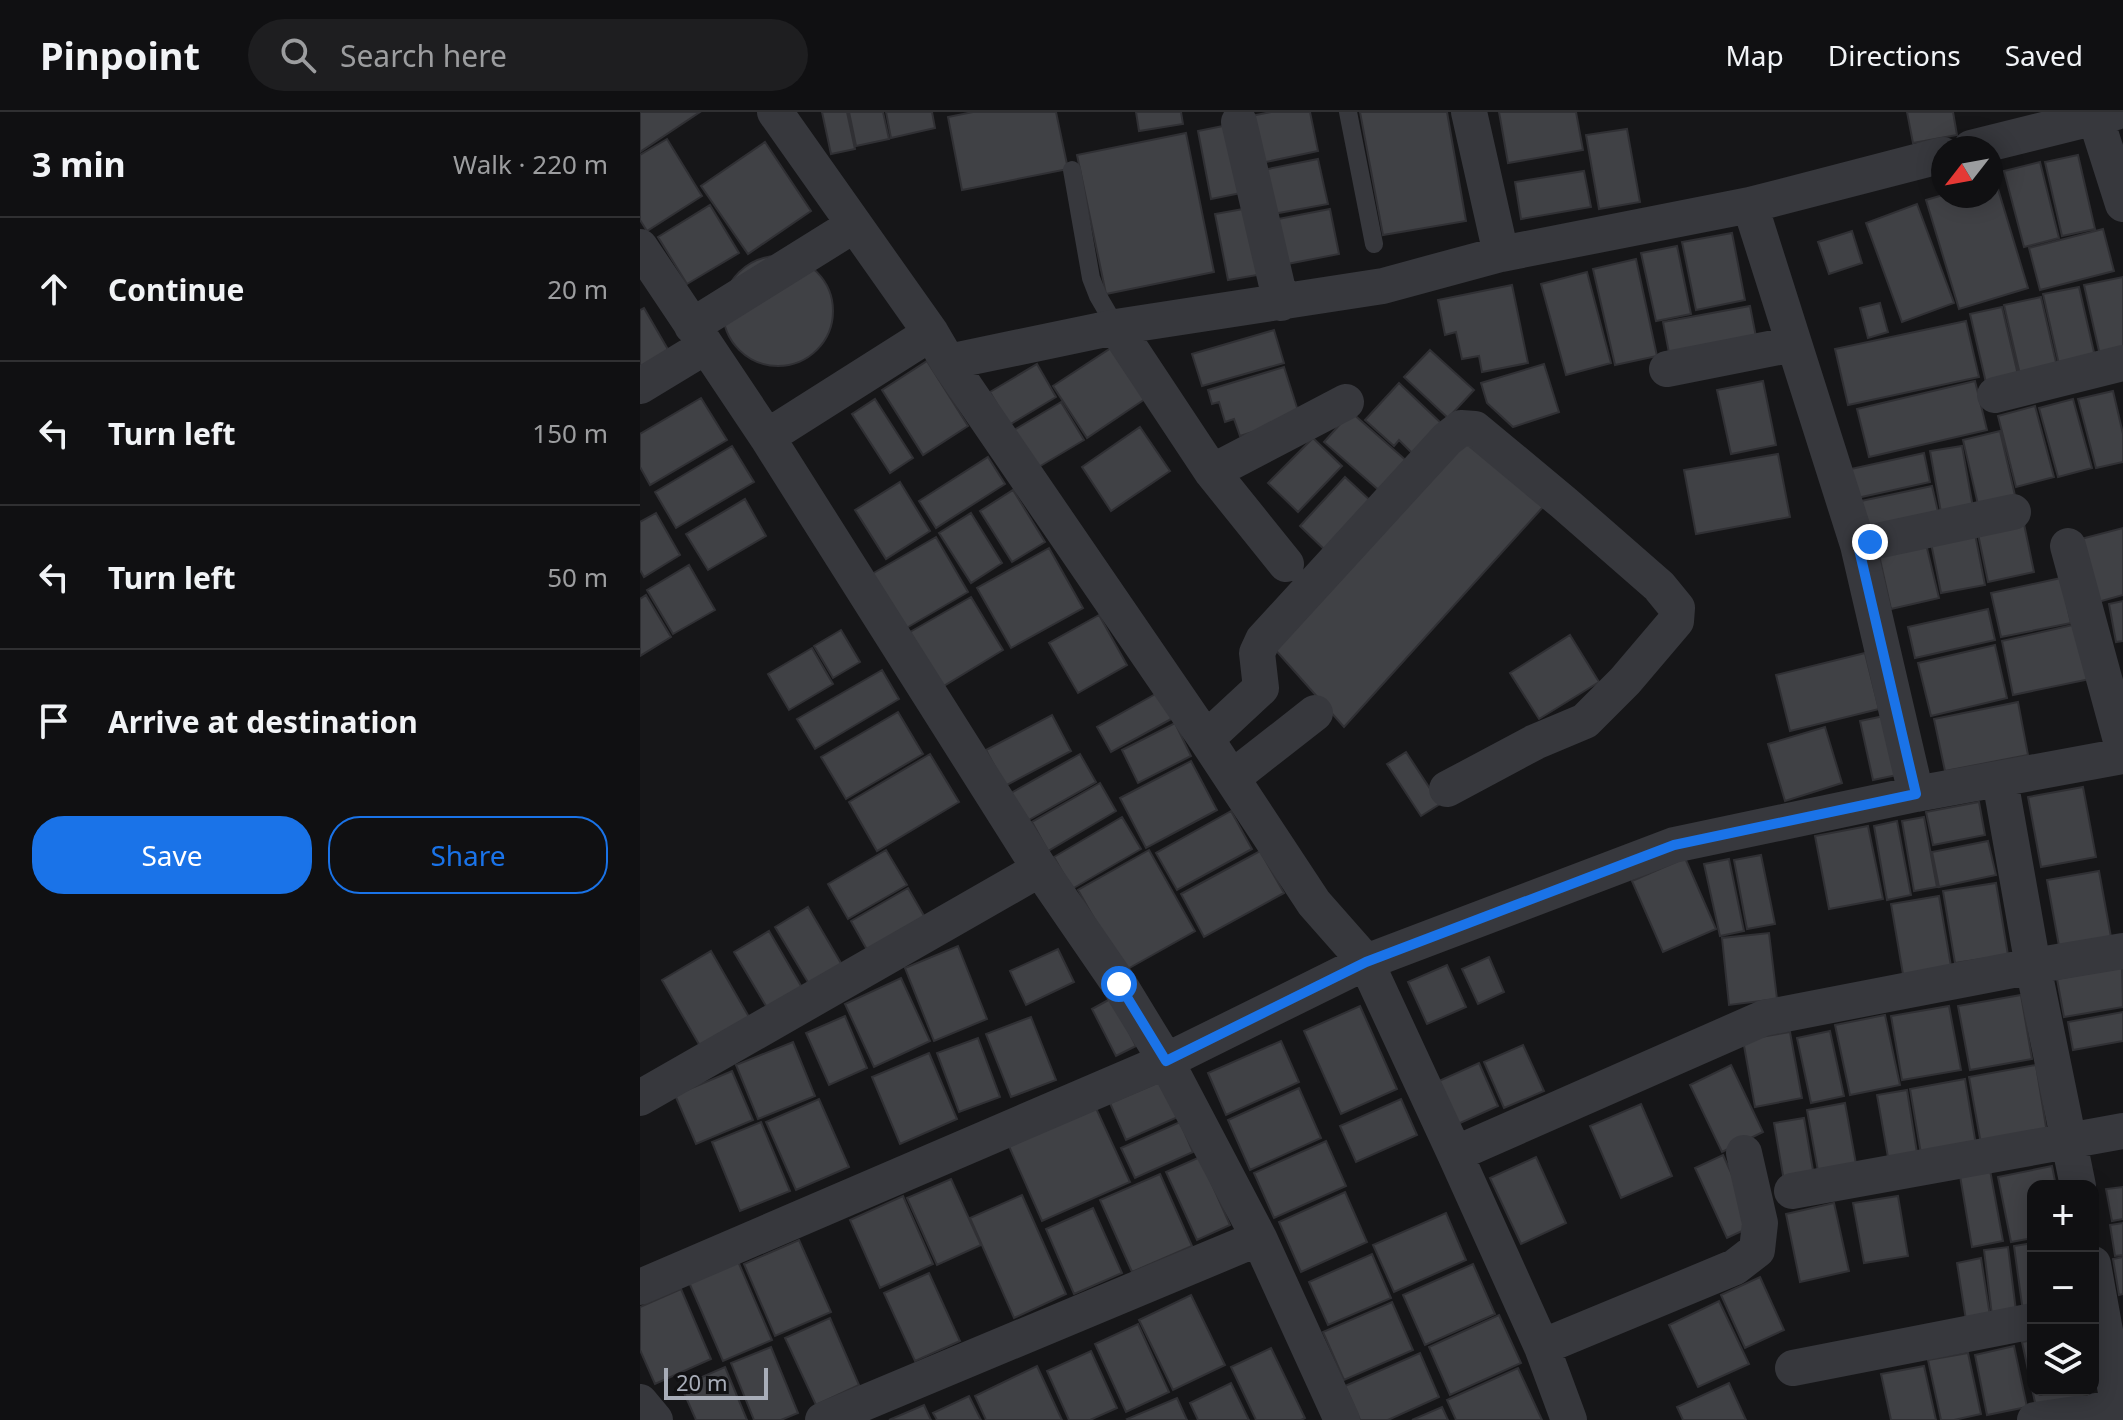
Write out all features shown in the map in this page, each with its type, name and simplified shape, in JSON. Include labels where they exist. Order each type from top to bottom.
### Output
[{"type":"street","points":[[775,112],[940,348],[1314,903],[1366,962],[1542,1347],[1569,1420]]},
{"type":"street","points":[[1469,112],[1501,254]]},
{"type":"street","points":[[2003,140],[2105,114],[2123,204]]},
{"type":"street","points":[[1239,122],[1281,303]]},
{"type":"street","points":[[767,437],[940,348],[1116,327],[1383,286],[1501,254],[1750,205],[1931,158]]},
{"type":"street","points":[[1750,205],[1858,545],[1916,794]]},
{"type":"street","points":[[640,386],[699,336],[854,225]]},
{"type":"street","points":[[640,247],[767,437],[1040,869],[1119,984],[1166,1061],[1259,1238],[1340,1419]]},
{"type":"street","points":[[1116,327],[1212,472],[1286,564]]},
{"type":"street","points":[[1667,369],[1794,344]]},
{"type":"street","points":[[1995,395],[2123,363]]},
{"type":"street","points":[[1212,472],[1346,402]]},
{"type":"street","points":[[1206,739],[1261,688],[1257,653],[1263,640],[1447,439],[1461,428],[1475,429],[1659,586],[1677,608],[1676,621],[1625,681],[1585,721],[1535,742],[1447,789]]},
{"type":"street","points":[[1858,545],[2013,512]]},
{"type":"street","points":[[2068,546],[2123,748]]},
{"type":"street","points":[[1232,778],[1315,713]]},
{"type":"street","points":[[640,1287],[1166,1061],[1366,962],[1674,845],[1916,794],[2123,756]]},
{"type":"street","points":[[2000,780],[2033,966],[2077,1180]]},
{"type":"street","points":[[640,1098],[1040,869]]},
{"type":"street","points":[[1455,1154],[1764,1018],[2123,951]]},
{"type":"street","points":[[1792,1191],[2123,1131]]},
{"type":"street","points":[[1542,1347],[1735,1267],[1757,1250],[1760,1223],[1744,1153]]},
{"type":"street","points":[[823,1420],[1259,1238]]},
{"type":"street","points":[[2035,1420],[2121,1412],[2106,1307],[2099,1284]]},
{"type":"street","points":[[1793,1368],[2027,1322]]},
{"type":"street","points":[[640,1402],[655,1420]]},
{"type":"lane","points":[[1348,112],[1374,244]]},
{"type":"lane","points":[[1072,170],[1091,278],[1116,327]]},
{"type":"building","points":[[640,112],[700,112],[640,152]]},
{"type":"building","points":[[822,112],[847,112],[855,149],[831,154]]},
{"type":"building","points":[[849,112],[883,112],[889,139],[856,146]]},
{"type":"building","points":[[886,112],[932,112],[935,128],[891,138]]},
{"type":"building","points":[[973,112],[1056,112],[1068,169],[962,190],[948,117]]},
{"type":"building","points":[[1136,112],[1181,112],[1183,124],[1139,131]]},
{"type":"building","points":[[1271,112],[1310,112],[1318,151],[1261,163],[1251,116]]},
{"type":"building","points":[[1360,112],[1447,112],[1466,221],[1383,235]]},
{"type":"building","points":[[1499,112],[1576,112],[1583,150],[1508,163]]},
{"type":"building","points":[[1907,112],[1953,112],[1957,135],[1931,136],[1931,140],[1913,143]]},
{"type":"building","points":[[1233,124],[1246,192],[1211,199],[1198,131]]},
{"type":"building","points":[[1627,129],[1640,202],[1599,209],[1586,135]]},
{"type":"building","points":[[1186,133],[1214,272],[1106,294],[1077,155]]},
{"type":"building","points":[[667,139],[702,196],[647,231],[640,220],[640,155]]},
{"type":"building","points":[[765,142],[811,211],[748,254],[701,186]]},
{"type":"building","points":[[2078,155],[2095,229],[2062,236],[2045,162]]},
{"type":"building","points":[[1318,159],[1328,204],[1273,214],[1263,170]]},
{"type":"building","points":[[2040,162],[2059,238],[2024,247],[2004,171]]},
{"type":"building","points":[[1584,171],[1591,207],[1521,219],[1515,182]]},
{"type":"building","points":[[1931,199],[1931,208],[2003,208],[2003,205],[2028,288],[1959,309],[1926,200]]},
{"type":"building","points":[[1917,204],[1954,303],[1902,322],[1866,223]]},
{"type":"building","points":[[710,205],[739,253],[687,284],[658,237]]},
{"type":"building","points":[[1249,208],[1263,274],[1228,280],[1215,214]]},
{"type":"building","points":[[1330,209],[1339,254],[1282,265],[1273,220]]},
{"type":"building","points":[[2103,229],[2114,271],[2040,290],[2029,248]]},
{"type":"building","points":[[1852,231],[1862,263],[1829,274],[1818,242]]},
{"type":"building","points":[[1732,233],[1745,300],[1696,310],[1682,242]]},
{"type":"building","points":[[1677,246],[1691,314],[1656,321],[1641,253]]},
{"type":"building","points":[[778,256],[799,260],[817,272],[829,290],[833,311],[829,332],[817,350],[799,362],[778,366],[757,362],[739,350],[727,332],[723,311],[727,290],[739,272],[757,260]]},
{"type":"building","points":[[1636,259],[1657,356],[1615,365],[1593,269]]},
{"type":"building","points":[[1587,272],[1611,363],[1566,375],[1541,284]]},
{"type":"building","points":[[2123,277],[2123,359],[2102,364],[2084,285]]},
{"type":"building","points":[[1512,285],[1528,363],[1482,372],[1479,356],[1462,359],[1456,332],[1445,335],[1438,300]]},
{"type":"building","points":[[2079,287],[2096,361],[2060,369],[2043,294]]},
{"type":"building","points":[[2041,297],[2058,371],[2021,379],[2004,305]]},
{"type":"building","points":[[1880,303],[1888,332],[1868,338],[1860,308]]},
{"type":"building","points":[[1750,306],[1757,342],[1670,358],[1663,322]]},
{"type":"building","points":[[2002,307],[2019,379],[1987,387],[1970,314]]},
{"type":"building","points":[[644,308],[670,353],[640,371],[640,310]]},
{"type":"building","points":[[1966,321],[1979,377],[1848,405],[1835,349]]},
{"type":"building","points":[[1274,330],[1284,363],[1202,386],[1192,354]]},
{"type":"building","points":[[1111,348],[1145,399],[1087,438],[1053,386]]},
{"type":"building","points":[[1430,350],[1474,390],[1448,418],[1404,377]]},
{"type":"building","points":[[927,361],[968,426],[923,455],[882,390]]},
{"type":"building","points":[[1037,364],[1056,397],[1009,425],[990,392]]},
{"type":"building","points":[[1544,364],[1559,412],[1513,427],[1487,403],[1481,383]]},
{"type":"building","points":[[1284,367],[1300,417],[1240,436],[1234,419],[1225,422],[1219,402],[1212,404],[1208,390]]},
{"type":"building","points":[[1763,381],[1776,445],[1731,454],[1717,390]]},
{"type":"building","points":[[1975,381],[1987,430],[1869,457],[1857,409]]},
{"type":"building","points":[[1399,383],[1442,424],[1414,455],[1399,440],[1394,446],[1365,420]]},
{"type":"building","points":[[2113,391],[2123,434],[2123,462],[2096,468],[2078,399]]},
{"type":"building","points":[[701,398],[727,440],[650,485],[640,467],[640,434]]},
{"type":"building","points":[[875,399],[913,458],[890,473],[852,414]]},
{"type":"building","points":[[2073,399],[2092,468],[2058,477],[2039,408]]},
{"type":"building","points":[[1061,402],[1084,440],[1037,468],[1014,430]]},
{"type":"building","points":[[2035,406],[2054,477],[2016,487],[1998,416]]},
{"type":"building","points":[[1351,412],[1409,463],[1382,493],[1324,442]]},
{"type":"building","points":[[1140,427],[1170,471],[1111,511],[1082,467]]},
{"type":"building","points":[[2000,431],[2017,504],[1980,513],[1963,440]]},
{"type":"building","points":[[1313,438],[1342,466],[1298,512],[1268,483]]},
{"type":"building","points":[[1464,438],[1543,507],[1344,727],[1272,646]]},
{"type":"building","points":[[732,446],[754,482],[676,528],[655,492]]},
{"type":"building","points":[[1962,446],[1974,513],[1942,518],[1930,451]]},
{"type":"building","points":[[1924,453],[1930,482],[1857,498],[1851,469]]},
{"type":"building","points":[[1778,454],[1790,517],[1696,534],[1684,470]]},
{"type":"building","points":[[988,457],[1005,484],[936,528],[919,501]]},
{"type":"building","points":[[1345,477],[1374,504],[1328,553],[1300,526]]},
{"type":"building","points":[[900,482],[930,531],[886,559],[855,510]]},
{"type":"building","points":[[1932,486],[1939,516],[1868,531],[1861,501]]},
{"type":"building","points":[[1013,490],[1045,542],[1012,562],[980,511]]},
{"type":"building","points":[[745,499],[766,536],[708,570],[686,534]]},
{"type":"building","points":[[656,513],[680,555],[644,577],[640,570],[640,522]]},
{"type":"building","points":[[971,513],[1002,563],[971,583],[939,533]]},
{"type":"building","points":[[2024,524],[2034,572],[1988,582],[1978,534]]},
{"type":"building","points":[[2123,528],[2123,595],[2098,602],[2081,539]]},
{"type":"building","points":[[1975,534],[1985,585],[1941,593],[1931,543]]},
{"type":"building","points":[[936,537],[968,592],[903,630],[870,575]]},
{"type":"building","points":[[1926,544],[1939,598],[1891,609],[1879,555]]},
{"type":"building","points":[[1049,548],[1083,608],[1011,648],[977,588]]},
{"type":"building","points":[[689,565],[715,610],[673,634],[647,590]]},
{"type":"building","points":[[2061,578],[2071,623],[2001,637],[1991,593]]},
{"type":"building","points":[[646,595],[671,637],[640,656],[640,599]]},
{"type":"building","points":[[971,597],[1003,650],[942,687],[910,632]]},
{"type":"building","points":[[2123,601],[2123,641],[2116,642],[2109,604]]},
{"type":"building","points":[[1988,609],[1995,640],[1915,658],[1908,627]]},
{"type":"building","points":[[1099,615],[1127,665],[1078,693],[1049,643]]},
{"type":"building","points":[[2077,624],[2090,679],[2013,695],[2002,641]]},
{"type":"building","points":[[841,630],[860,662],[833,678],[814,646]]},
{"type":"building","points":[[1570,635],[1599,682],[1539,719],[1510,673]]},
{"type":"building","points":[[1995,645],[2007,698],[1931,716],[1918,663]]},
{"type":"building","points":[[812,648],[833,684],[789,710],[768,674]]},
{"type":"building","points":[[1865,653],[1879,709],[1790,731],[1776,675]]},
{"type":"building","points":[[882,670],[899,699],[815,749],[797,719]]},
{"type":"building","points":[[1159,692],[1173,718],[1111,752],[1097,727]]},
{"type":"building","points":[[2018,702],[2028,755],[1945,771],[1934,719]]},
{"type":"building","points":[[898,712],[923,754],[846,799],[821,757]]},
{"type":"building","points":[[1052,715],[1071,751],[1005,786],[986,750]]},
{"type":"building","points":[[1884,716],[1897,775],[1873,780],[1860,721]]},
{"type":"building","points":[[1175,723],[1191,756],[1138,783],[1122,750]]},
{"type":"building","points":[[1825,727],[1842,783],[1785,801],[1768,744]]},
{"type":"building","points":[[1406,752],[1440,804],[1421,816],[1387,764]]},
{"type":"building","points":[[930,754],[959,802],[877,851],[849,802]]},
{"type":"building","points":[[1080,754],[1096,782],[1027,821],[1011,793]]},
{"type":"building","points":[[1191,761],[1217,810],[1146,848],[1120,798]]},
{"type":"building","points":[[1100,783],[1116,811],[1048,851],[1032,822]]},
{"type":"building","points":[[2083,787],[2096,857],[2041,867],[2028,797]]},
{"type":"building","points":[[1979,802],[1985,835],[1933,845],[1926,812]]},
{"type":"building","points":[[1231,811],[1252,849],[1177,890],[1156,853]]},
{"type":"building","points":[[1122,817],[1141,849],[1072,889],[1054,857]]},
{"type":"building","points":[[1924,817],[1937,887],[1914,891],[1902,821]]},
{"type":"building","points":[[1897,821],[1911,895],[1887,900],[1874,826]]},
{"type":"building","points":[[1868,826],[1883,899],[1829,909],[1815,836]]},
{"type":"building","points":[[1988,841],[1996,875],[1939,887],[1932,852]]},
{"type":"building","points":[[886,850],[907,885],[848,919],[828,884]]},
{"type":"building","points":[[1149,850],[1195,931],[1124,971],[1078,890]]},
{"type":"building","points":[[1260,851],[1284,893],[1204,937],[1181,894]]},
{"type":"building","points":[[1761,855],[1775,924],[1747,929],[1734,860]]},
{"type":"building","points":[[1685,858],[1716,929],[1663,952],[1632,881]]},
{"type":"building","points":[[1729,859],[1744,931],[1720,936],[1704,864]]},
{"type":"building","points":[[2099,871],[2111,937],[2059,946],[2047,880]]},
{"type":"building","points":[[1996,883],[2008,955],[1955,963],[1943,891]]},
{"type":"building","points":[[908,888],[927,921],[870,955],[851,921]]},
{"type":"building","points":[[1939,896],[1952,972],[1904,980],[1891,904]]},
{"type":"building","points":[[808,907],[845,970],[812,989],[775,927]]},
{"type":"building","points":[[769,931],[804,991],[769,1011],[734,952]]},
{"type":"building","points":[[1769,933],[1777,999],[1729,1005],[1722,938]]},
{"type":"building","points":[[958,946],[987,1019],[934,1041],[905,968]]},
{"type":"building","points":[[1058,949],[1074,982],[1026,1005],[1010,971]]},
{"type":"building","points":[[711,951],[749,1017],[700,1046],[662,980]]},
{"type":"building","points":[[1489,957],[1504,992],[1478,1004],[1462,969]]},
{"type":"building","points":[[1447,965],[1466,1007],[1427,1024],[1408,982]]},
{"type":"building","points":[[2122,967],[2123,1007],[2064,1017],[2057,979]]},
{"type":"building","points":[[901,978],[930,1041],[874,1067],[845,1004]]},
{"type":"building","points":[[2021,995],[2032,1059],[1970,1070],[1958,1006]]},
{"type":"building","points":[[1112,998],[1136,1046],[1116,1056],[1092,1009]]},
{"type":"building","points":[[1360,1006],[1397,1089],[1341,1114],[1304,1031]]},
{"type":"building","points":[[1949,1006],[1961,1070],[1902,1080],[1891,1016]]},
{"type":"building","points":[[2123,1012],[2123,1041],[2073,1050],[2068,1022]]},
{"type":"building","points":[[1885,1015],[1900,1085],[1850,1095],[1835,1025]]},
{"type":"building","points":[[845,1016],[867,1068],[829,1085],[806,1033]]},
{"type":"building","points":[[1031,1017],[1056,1080],[1011,1097],[986,1034]]},
{"type":"building","points":[[1830,1031],[1844,1096],[1811,1103],[1797,1038]]},
{"type":"building","points":[[1790,1032],[1802,1098],[1755,1107],[1743,1040]]},
{"type":"building","points":[[978,1038],[1000,1097],[959,1112],[937,1053]]},
{"type":"building","points":[[1281,1041],[1299,1082],[1226,1115],[1208,1073]]},
{"type":"building","points":[[793,1042],[815,1096],[758,1119],[736,1065]]},
{"type":"building","points":[[1523,1045],[1544,1091],[1504,1108],[1484,1062]]},
{"type":"building","points":[[929,1053],[957,1119],[900,1144],[872,1077]]},
{"type":"building","points":[[1479,1063],[1498,1106],[1458,1124],[1439,1081]]},
{"type":"building","points":[[1731,1065],[1763,1132],[1722,1152],[1690,1085]]},
{"type":"building","points":[[2036,1065],[2047,1133],[1981,1144],[1969,1077]]},
{"type":"building","points":[[732,1071],[753,1120],[696,1144],[675,1095]]},
{"type":"building","points":[[1965,1079],[1976,1145],[1921,1154],[1910,1089]]},
{"type":"building","points":[[1164,1080],[1180,1116],[1126,1140],[1110,1103]]},
{"type":"building","points":[[1299,1088],[1321,1138],[1250,1170],[1228,1120]]},
{"type":"building","points":[[1907,1090],[1918,1159],[1889,1163],[1877,1095]]},
{"type":"building","points":[[819,1099],[849,1167],[796,1190],[766,1122]]},
{"type":"building","points":[[1401,1099],[1417,1135],[1356,1162],[1340,1126]]},
{"type":"building","points":[[1845,1103],[1856,1164],[1818,1171],[1807,1110]]},
{"type":"building","points":[[1641,1104],[1672,1176],[1621,1198],[1590,1126]]},
{"type":"building","points":[[1095,1106],[1130,1182],[1042,1221],[1008,1144]]},
{"type":"building","points":[[1804,1118],[1814,1176],[1784,1181],[1774,1123]]},
{"type":"building","points":[[761,1122],[790,1191],[740,1211],[712,1142]]},
{"type":"building","points":[[1180,1122],[1193,1152],[1135,1178],[1121,1148]]},
{"type":"building","points":[[1326,1141],[1346,1186],[1274,1218],[1254,1173]]},
{"type":"building","points":[[1723,1155],[1755,1225],[1727,1238],[1695,1168]]},
{"type":"building","points":[[1200,1157],[1230,1225],[1197,1240],[1166,1172]]},
{"type":"building","points":[[1536,1157],[1566,1223],[1521,1244],[1490,1178]]},
{"type":"building","points":[[2052,1166],[2055,1180],[2027,1180],[2027,1239],[2011,1242],[1998,1177]]},
{"type":"building","points":[[1990,1170],[2003,1241],[1972,1247],[1960,1176]]},
{"type":"building","points":[[1160,1174],[1192,1246],[1132,1272],[1100,1200]]},
{"type":"building","points":[[951,1179],[981,1245],[937,1265],[907,1198]]},
{"type":"building","points":[[2123,1187],[2123,1219],[2112,1221],[2106,1189]]},
{"type":"building","points":[[1345,1192],[1367,1242],[1301,1272],[1279,1222]]},
{"type":"building","points":[[1022,1195],[1066,1294],[1014,1318],[970,1218]]},
{"type":"building","points":[[903,1196],[933,1264],[880,1288],[850,1220]]},
{"type":"building","points":[[1898,1196],[1908,1256],[1864,1263],[1853,1203]]},
{"type":"building","points":[[1834,1203],[1849,1271],[1800,1282],[1786,1214]]},
{"type":"building","points":[[1093,1208],[1122,1273],[1074,1294],[1046,1229]]},
{"type":"building","points":[[1446,1213],[1466,1260],[1394,1292],[1373,1245]]},
{"type":"building","points":[[2123,1223],[2123,1255],[2115,1256],[2110,1225]]},
{"type":"building","points":[[799,1240],[831,1312],[775,1336],[744,1264]]},
{"type":"building","points":[[2027,1244],[2027,1312],[2023,1312],[2014,1246]]},
{"type":"building","points":[[2008,1247],[2016,1311],[1992,1315],[1984,1250]]},
{"type":"building","points":[[1372,1254],[1391,1298],[1328,1325],[1309,1282]]},
{"type":"building","points":[[2123,1257],[2123,1294],[2119,1295],[2113,1259]]},
{"type":"building","points":[[1981,1258],[1990,1316],[1966,1320],[1957,1263]]},
{"type":"building","points":[[737,1259],[772,1340],[723,1361],[688,1280]]},
{"type":"building","points":[[1473,1264],[1495,1314],[1425,1345],[1403,1295]]},
{"type":"building","points":[[929,1273],[960,1341],[915,1361],[884,1293]]},
{"type":"building","points":[[1760,1277],[1784,1330],[1745,1348],[1721,1295]]},
{"type":"building","points":[[681,1289],[711,1359],[655,1384],[640,1350],[640,1307]]},
{"type":"building","points":[[1191,1295],[1225,1365],[1173,1390],[1139,1320]]},
{"type":"building","points":[[1719,1301],[1749,1364],[1698,1387],[1669,1325]]},
{"type":"building","points":[[1392,1302],[1413,1350],[1344,1380],[1323,1332]]},
{"type":"building","points":[[1499,1315],[1521,1363],[1450,1395],[1429,1347]]},
{"type":"building","points":[[830,1318],[859,1385],[816,1405],[785,1338]]},
{"type":"building","points":[[1138,1324],[1169,1392],[1126,1412],[1095,1344]]},
{"type":"building","points":[[2027,1341],[2027,1365],[2022,1342]]},
{"type":"building","points":[[2014,1346],[2027,1407],[1987,1415],[1975,1355]]},
{"type":"building","points":[[771,1347],[798,1413],[781,1420],[754,1420],[731,1363]]},
{"type":"building","points":[[1271,1348],[1305,1418],[1301,1420],[1256,1420],[1231,1367]]},
{"type":"building","points":[[1091,1351],[1117,1408],[1090,1420],[1069,1420],[1047,1371]]},
{"type":"building","points":[[1420,1353],[1439,1397],[1388,1420],[1360,1420],[1345,1386]]},
{"type":"building","points":[[1968,1353],[1981,1414],[1941,1420],[1928,1360]]},
{"type":"building","points":[[1037,1366],[1062,1420],[986,1420],[975,1396]]},
{"type":"building","points":[[1924,1366],[1936,1420],[1891,1420],[1881,1374]]},
{"type":"building","points":[[725,1367],[747,1420],[696,1420],[681,1386]]},
{"type":"building","points":[[1518,1368],[1542,1420],[1456,1420],[1447,1400]]},
{"type":"building","points":[[1231,1383],[1249,1420],[1198,1420],[1190,1403]]},
{"type":"building","points":[[1729,1383],[1746,1420],[1683,1420],[1677,1407]]},
{"type":"building","points":[[969,1396],[981,1420],[937,1420],[933,1413]]},
{"type":"building","points":[[2034,1396],[2087,1396],[2087,1397],[2036,1407]]},
{"type":"building","points":[[1177,1398],[1187,1420],[1127,1419]]},
{"type":"building","points":[[924,1405],[931,1420],[889,1420]]},
{"type":"building","points":[[1442,1407],[1448,1420],[1412,1420]]},
{"type":"route","points":[[1119,984],[1166,1061],[1366,962],[1674,845],[1916,794],[1858,545],[1870,542]]}]
